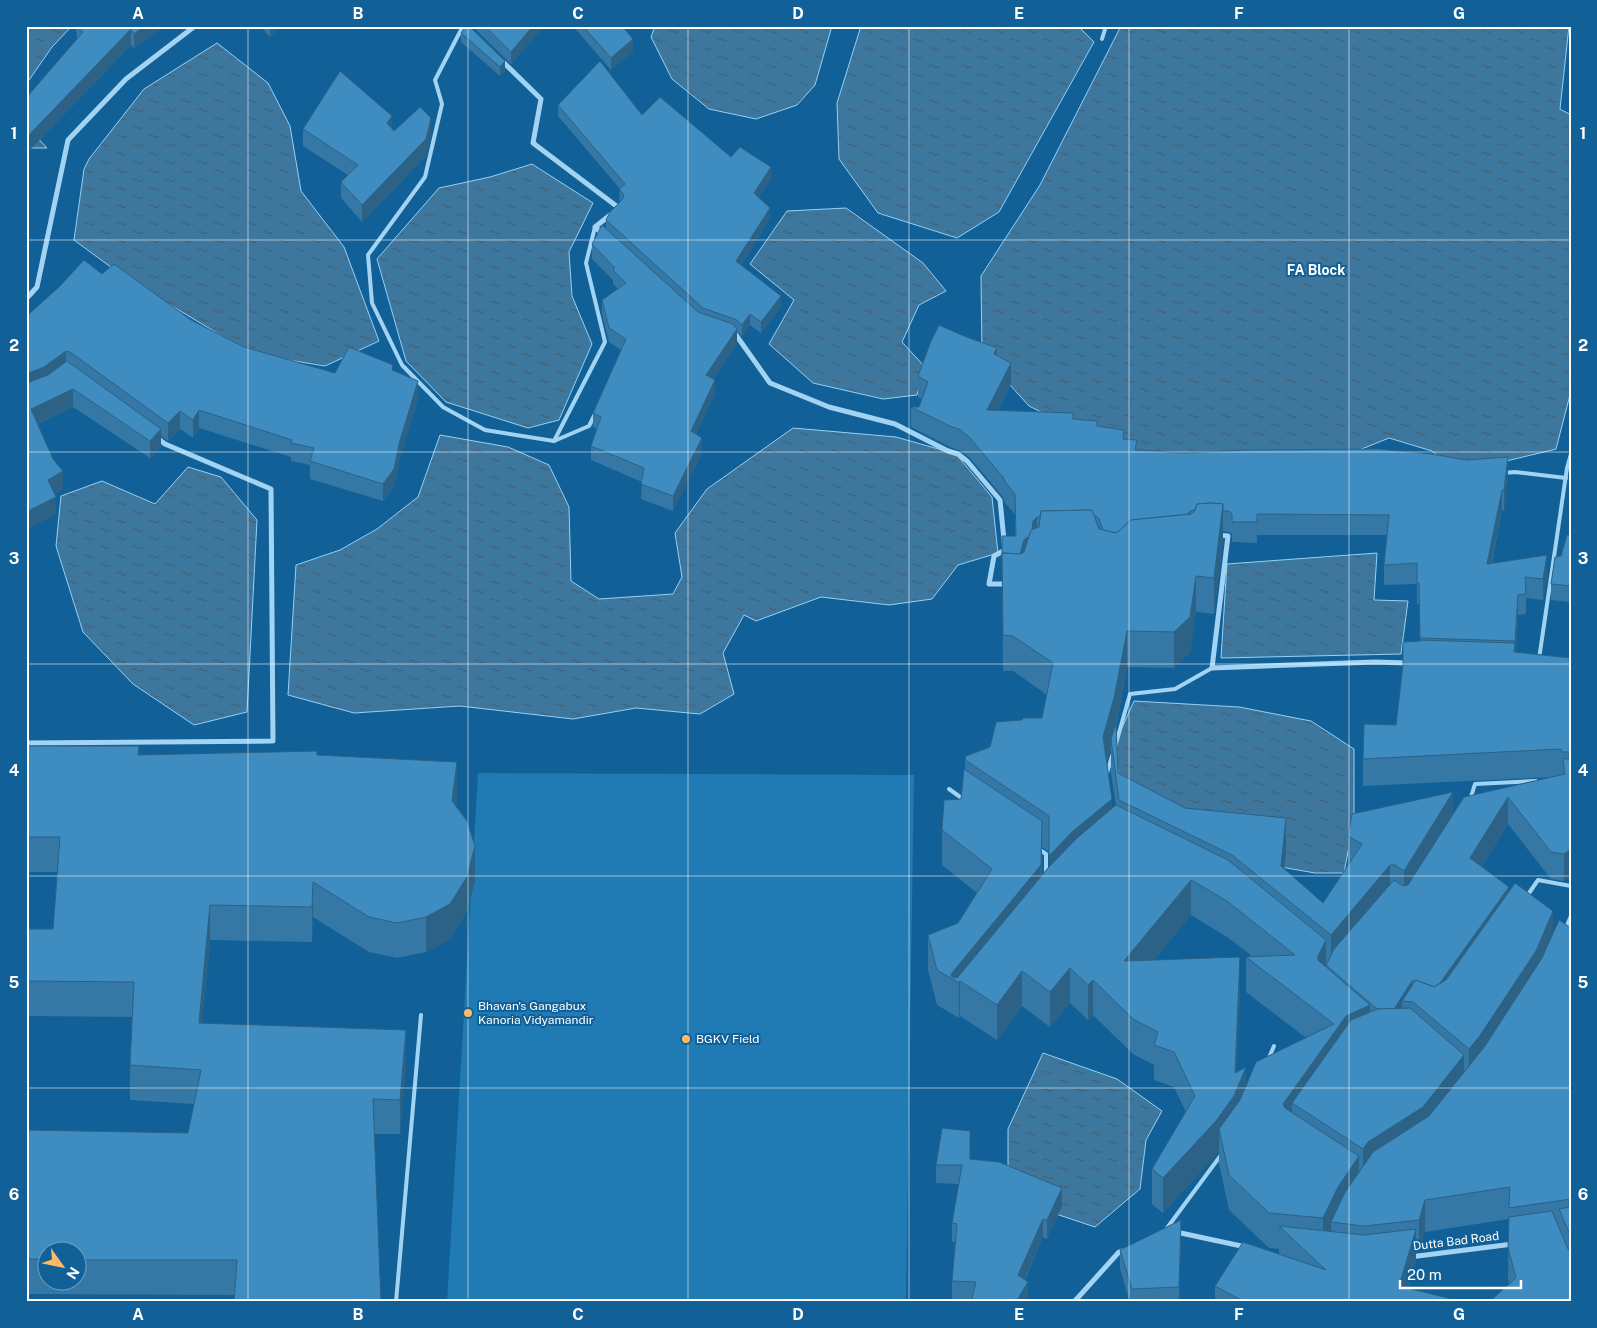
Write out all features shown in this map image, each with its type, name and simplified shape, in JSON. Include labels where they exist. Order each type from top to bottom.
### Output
[{"type":"street","points":[[26,299],[37,288],[68,140],[126,80],[195,26]]},
{"type":"street","points":[[464,26],[472,33]]},
{"type":"street","points":[[500,60],[541,99],[533,143],[619,208],[595,227],[609,240]]},
{"type":"street","points":[[727,332],[736,335],[770,383],[829,408],[895,424],[948,451],[958,454],[966,461],[1000,500],[1005,550],[994,556],[989,584],[1013,584]]},
{"type":"street","points":[[26,743],[273,741],[271,489],[165,444],[150,433]]},
{"type":"street","points":[[1210,534],[1228,536],[1212,668],[1375,662],[1412,663]]},
{"type":"street","points":[[1158,1233],[1166,1230],[1249,1248]]},
{"type":"street","name":"Dutta Bad Road","points":[[1402,1258],[1516,1244]]},
{"type":"street","points":[[1074,1302],[1119,1252],[1127,1249]]},
{"type":"lane","points":[[464,26],[435,80],[442,104],[425,177],[368,255],[372,303],[402,365],[442,407],[485,430],[554,442],[589,426],[596,411]]},
{"type":"lane","points":[[1102,39],[1106,26]]},
{"type":"lane","points":[[554,442],[605,342],[586,263],[595,227]]},
{"type":"lane","points":[[1537,668],[1571,454]]},
{"type":"lane","points":[[1495,474],[1515,472],[1566,478]]},
{"type":"lane","points":[[1109,782],[1107,773],[1130,694],[1175,689],[1212,668]]},
{"type":"lane","points":[[1467,808],[1475,784],[1544,782]]},
{"type":"lane","points":[[949,789],[965,800]]},
{"type":"lane","points":[[1038,849],[1046,854],[1046,882]]},
{"type":"lane","points":[[1522,902],[1538,880],[1571,886]]},
{"type":"lane","points":[[1563,934],[1571,916]]},
{"type":"lane","points":[[396,1302],[420,1016]]},
{"type":"lane","points":[[1266,1063],[1274,1046]]},
{"type":"lane","points":[[1166,1230],[1226,1148]]},
{"type":"shaded area","name":"BGKV Field","points":[[478,773],[914,775],[906,1302],[447,1302]]},
{"type":"water","points":[[26,26],[72,26],[52,47],[27,83],[33,133],[47,148],[26,148]]},
{"type":"water","points":[[655,26],[832,26],[815,85],[797,105],[756,119],[709,109],[672,79],[651,37]]},
{"type":"water","points":[[861,26],[1078,26],[1094,42],[999,212],[957,238],[878,213],[839,159],[837,103]]},
{"type":"water","points":[[1121,26],[1569,26],[1560,109],[1571,115],[1571,391],[1556,449],[1457,473],[1432,451],[1389,438],[1342,457],[1129,455],[1029,406],[982,354],[981,276],[1040,185]]},
{"type":"water","points":[[217,43],[268,83],[290,126],[301,191],[344,247],[379,341],[325,366],[252,354],[127,279],[74,240],[84,169],[89,159],[144,89]]},
{"type":"water","points":[[532,164],[593,203],[569,252],[572,296],[592,344],[559,420],[528,428],[446,402],[406,361],[377,259],[439,188],[490,177]]},
{"type":"water","points":[[846,208],[923,263],[946,291],[919,305],[902,342],[924,366],[917,395],[883,399],[813,383],[769,344],[794,300],[750,264],[787,211]]},
{"type":"water","points":[[793,428],[896,437],[956,454],[992,497],[998,553],[958,565],[932,599],[889,605],[821,597],[756,621],[744,615],[723,653],[734,694],[700,714],[636,708],[573,719],[460,706],[354,713],[288,695],[296,565],[340,550],[377,529],[418,497],[440,435],[508,447],[549,465],[569,507],[571,581],[599,599],[673,594],[682,577],[675,533],[707,489]]},
{"type":"water","points":[[188,467],[221,477],[257,520],[247,712],[194,725],[133,684],[83,632],[56,546],[61,496],[102,481],[155,504]]},
{"type":"water","points":[[1377,553],[1374,600],[1408,601],[1401,654],[1221,658],[1227,564]]},
{"type":"water","points":[[1134,701],[1239,707],[1311,721],[1354,749],[1354,819],[1344,873],[1315,873],[1236,859],[1121,821],[1116,741]]},
{"type":"water","points":[[1043,1053],[1117,1079],[1162,1111],[1146,1140],[1140,1189],[1095,1227],[1050,1212],[1008,1177],[1008,1129]]},
{"type":"building","points":[[78,26],[144,26],[134,34],[131,29],[26,138],[26,98],[83,32]]},
{"type":"building","points":[[466,26],[469,26],[505,61],[500,67],[461,33]]},
{"type":"building","points":[[485,26],[533,26],[511,52]]},
{"type":"building","points":[[583,26],[622,26],[633,39],[611,58]]},
{"type":"building","points":[[600,61],[642,115],[660,97],[731,157],[740,147],[771,167],[754,193],[770,208],[736,261],[781,296],[761,322],[750,314],[742,325],[737,320],[703,308],[606,220],[610,212],[622,200],[624,195],[619,189],[625,184],[558,105]]},
{"type":"building","points":[[340,71],[392,116],[387,123],[394,131],[420,107],[431,118],[426,139],[362,205],[341,182],[358,165],[303,129]]},
{"type":"building","points":[[602,225],[698,312],[733,324],[737,329],[706,375],[715,380],[691,431],[702,438],[673,496],[641,484],[644,468],[591,446],[601,417],[593,413],[626,339],[609,328],[602,300],[626,283],[613,270],[615,268],[592,244]]},
{"type":"building","points":[[84,260],[102,274],[114,264],[191,320],[244,347],[335,373],[349,347],[393,365],[392,370],[418,381],[399,444],[394,469],[383,484],[310,461],[314,448],[291,443],[292,440],[199,410],[193,420],[180,411],[168,423],[70,352],[66,351],[44,367],[26,374],[26,308],[29,314],[60,286]]},
{"type":"building","points":[[939,325],[997,348],[994,354],[1011,363],[987,410],[1073,413],[1073,419],[1097,421],[1097,426],[1124,430],[1123,439],[1137,440],[1135,450],[1184,453],[1248,450],[1378,449],[1432,454],[1466,460],[1508,457],[1504,490],[1502,490],[1487,564],[1547,555],[1543,579],[1525,577],[1526,594],[1518,595],[1515,641],[1420,638],[1417,563],[1384,565],[1389,515],[1257,514],[1257,522],[1232,522],[1232,514],[1229,511],[1223,511],[1223,504],[1210,503],[1197,504],[1195,510],[1189,512],[1189,514],[1131,520],[1116,533],[1103,530],[1099,519],[1094,516],[1092,510],[1041,511],[1040,517],[1033,521],[1032,530],[1029,537],[1024,540],[1020,554],[1002,553],[1002,536],[1016,536],[1015,494],[1003,477],[961,430],[911,407],[919,407],[928,382],[918,376]]},
{"type":"building","points":[[67,361],[161,429],[150,441],[73,389],[31,409],[53,459],[63,471],[48,480],[56,497],[26,512],[26,383],[48,375]]},
{"type":"building","points":[[1197,504],[1223,504],[1214,578],[1196,576],[1190,617],[1174,632],[1127,631],[1114,698],[1103,737],[1112,799],[1072,832],[1049,856],[1049,816],[965,760],[966,756],[990,747],[996,722],[1022,720],[1023,718],[1042,718],[1053,663],[1013,636],[1003,635],[1002,553],[1021,554],[1024,552],[1031,530],[1039,527],[1041,511],[1092,510],[1099,529],[1116,533],[1131,520],[1191,514],[1195,511]]},
{"type":"building","points":[[1567,535],[1571,535],[1571,586],[1551,584],[1555,557],[1561,556]]},
{"type":"building","points":[[1420,640],[1515,643],[1514,652],[1571,658],[1571,752],[1562,752],[1561,749],[1363,759],[1364,724],[1396,725],[1403,665],[1403,642]]},
{"type":"building","points":[[1116,723],[1118,773],[1185,808],[1286,818],[1281,866],[1323,903],[1362,844],[1348,836],[1352,814],[1453,792],[1404,871],[1395,865],[1390,865],[1331,935],[1232,855],[1119,800],[1111,739]]},
{"type":"building","points":[[26,746],[139,746],[138,755],[317,751],[317,755],[457,762],[452,801],[467,821],[475,846],[467,877],[450,904],[426,917],[397,923],[369,917],[313,882],[312,907],[210,905],[199,1023],[406,1030],[400,1100],[373,1099],[381,1302],[234,1302],[237,1260],[88,1260],[88,1240],[38,1240],[38,1259],[26,1259],[27,1130],[188,1133],[201,1070],[130,1065],[134,982],[26,981],[26,929],[53,929],[60,837],[26,837]]},
{"type":"building","points":[[1563,759],[1571,759],[1571,849],[1564,854],[1551,852],[1508,797],[1470,858],[1509,887],[1440,983],[1434,987],[1416,980],[1412,981],[1394,1009],[1377,1009],[1326,965],[1334,949],[1394,880],[1403,886],[1408,885],[1464,797],[1565,774]]},
{"type":"building","points":[[964,769],[1042,821],[1041,865],[952,973],[951,976],[954,978],[958,977],[1048,868],[1077,838],[1116,805],[1228,860],[1326,940],[1318,960],[1370,1005],[1346,1016],[1283,1104],[1285,1108],[1359,1156],[1338,1187],[1323,1218],[1269,1213],[1229,1175],[1219,1129],[1240,1100],[1256,1062],[1334,1024],[1246,957],[1295,955],[1227,901],[1191,880],[1124,961],[1240,957],[1235,1073],[1246,1067],[1234,1096],[1216,1121],[1163,1178],[1152,1169],[1195,1096],[1174,1052],[1154,1045],[1158,1032],[1133,1019],[1093,980],[1088,985],[1070,968],[1050,992],[1022,971],[997,1005],[960,981],[959,983],[937,970],[928,935],[958,923],[992,869],[942,830],[944,800],[961,799]]},
{"type":"building","points":[[1515,883],[1553,911],[1536,951],[1469,1049],[1413,1002],[1402,1001],[1416,980],[1434,987],[1446,980]]},
{"type":"building","points":[[1559,920],[1571,928],[1571,1009],[1569,1009],[1571,1010],[1571,1199],[1509,1208],[1510,1187],[1425,1200],[1419,1220],[1364,1226],[1331,1222],[1344,1194],[1373,1152],[1429,1116],[1485,1046],[1542,958]]},
{"type":"building","points":[[1410,1008],[1464,1055],[1423,1107],[1368,1142],[1363,1149],[1292,1103],[1351,1020],[1378,1009]]},
{"type":"building","points":[[942,1128],[970,1131],[970,1159],[999,1162],[1062,1188],[1047,1220],[1043,1219],[1018,1275],[1028,1282],[1016,1302],[971,1302],[976,1282],[952,1281],[957,1224],[952,1223],[962,1165],[936,1165]]},
{"type":"building","points":[[1571,1207],[1571,1237],[1559,1209]]},
{"type":"building","points":[[1552,1211],[1568,1249],[1571,1251],[1571,1302],[1489,1302],[1516,1278],[1508,1247],[1509,1217]]},
{"type":"building","points":[[1181,1220],[1179,1287],[1132,1289],[1120,1250]]},
{"type":"building","points":[[1279,1226],[1364,1235],[1416,1229],[1399,1286],[1464,1302],[1245,1302],[1215,1286],[1243,1242],[1326,1270]]},
{"type":"place","name":"Bhavan's Gangabux Kanoria Vidyamandir","points":[[468,1013]]},
{"type":"place","name":"BGKV Field","points":[[686,1039]]},
{"type":"district","name":"FA Block","points":[[1316,270]]}]
